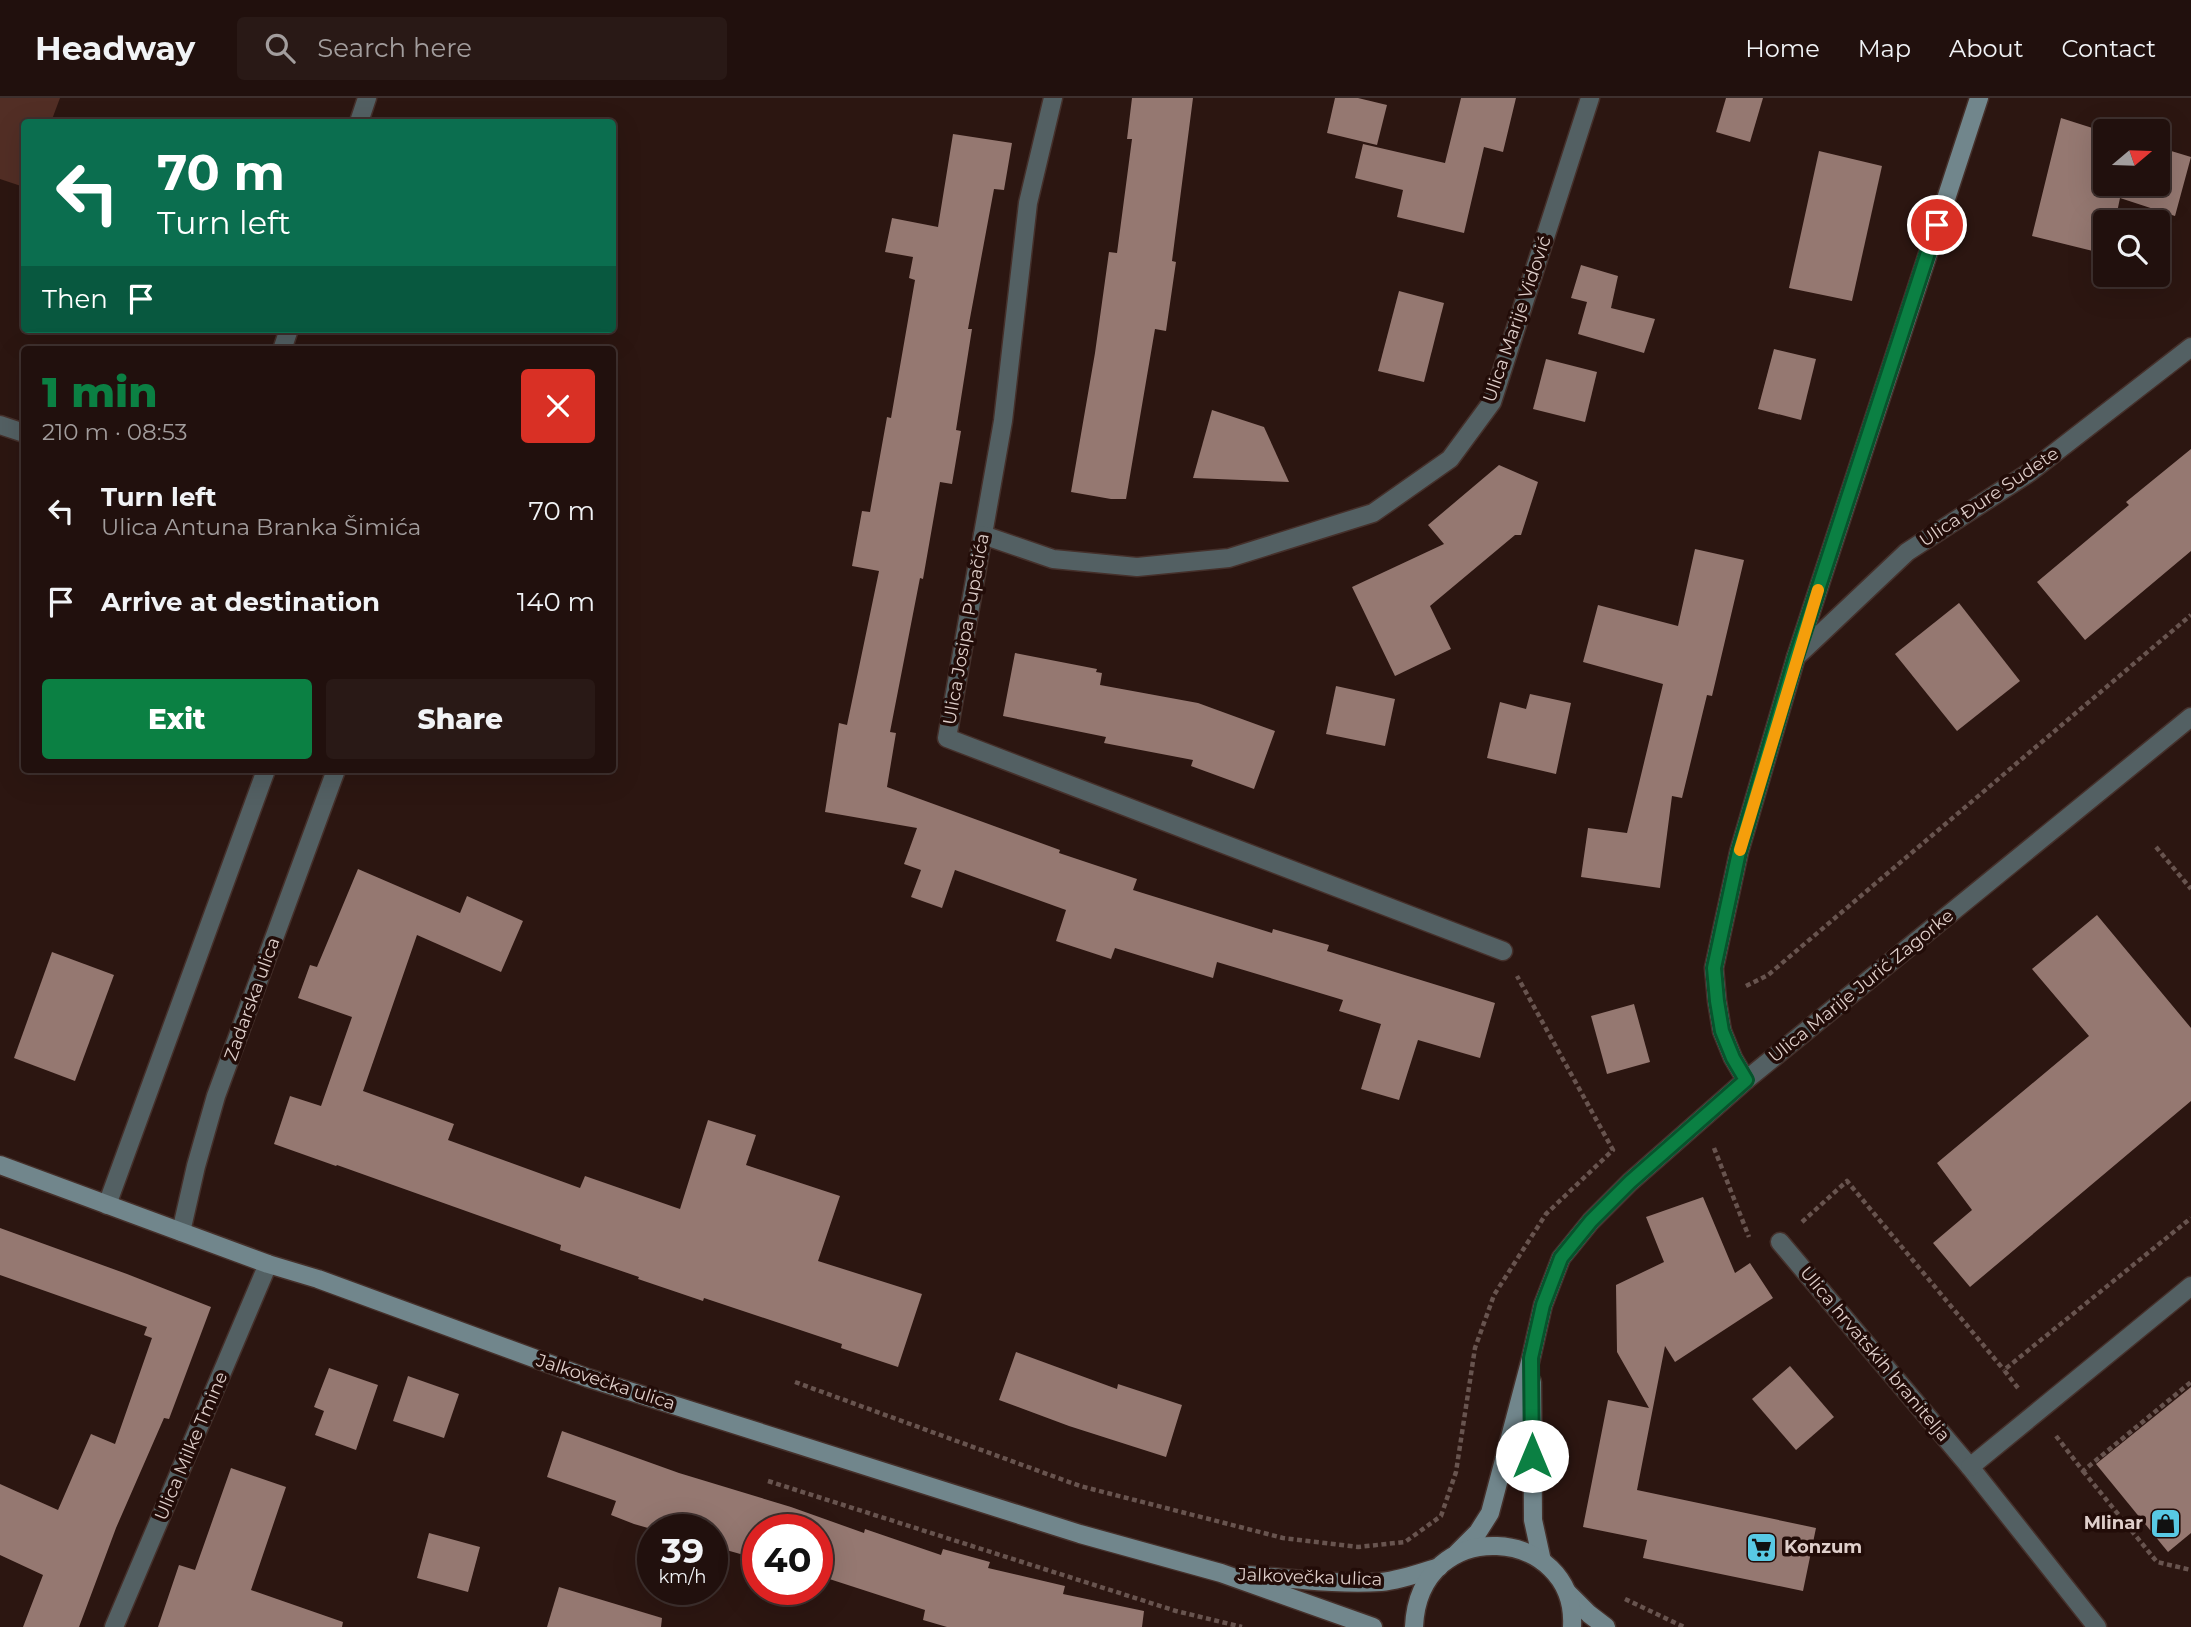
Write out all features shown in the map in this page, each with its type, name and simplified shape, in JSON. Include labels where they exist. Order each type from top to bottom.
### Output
[{"type":"main road","points":[[1746,1080],[1722,1031],[1714,968],[1739,852],[1796,657],[1979,98]]},
{"type":"main road","name":"Ulica Marije Jurić Zagorke","points":[[1439,1567],[1478,1532],[1490,1513],[1543,1305],[1561,1258],[1591,1221],[1630,1182],[1746,1080]]},
{"type":"main road","name":"Jalkovečka ulica","points":[[0,1165],[587,1378],[1080,1534],[1221,1573],[1373,1627]]},
{"type":"main road","name":"Ulica Marije Jurić Zagorke","points":[[1531,1358],[1534,1520],[1542,1561]]},
{"type":"main road","points":[[1457,1553],[1478,1546],[1500,1545],[1522,1550],[1542,1561],[1556,1575],[1567,1592],[1606,1627]]},
{"type":"main road","points":[[1414,1627],[1415,1609],[1423,1586],[1439,1567]]},
{"type":"main road","name":"Jalkovečka ulica","points":[[1221,1573],[1372,1582],[1409,1577],[1439,1567]]},
{"type":"main road","points":[[1567,1592],[1573,1617],[1572,1627]]},
{"type":"street","points":[[360,119],[367,98]]},
{"type":"street","name":"Ulica Josipa Pupačića","points":[[1053,98],[1028,203],[1003,421],[947,738],[1503,951]]},
{"type":"street","name":"Ulica Marije Vidović","points":[[983,534],[1053,559],[1137,567],[1229,558],[1373,513],[1450,459],[1492,402],[1590,98]]},
{"type":"street","name":"Ulica Đure Sudete","points":[[1796,657],[1907,552],[2030,472],[2191,347]]},
{"type":"street","points":[[0,425],[21,432]]},
{"type":"street","name":"Ulica Marije Jurić Zagorke","points":[[1746,1080],[2191,717]]},
{"type":"street","points":[[107,1205],[265,773]]},
{"type":"street","name":"Zadarska ulica","points":[[181,1232],[216,1096],[334,773]]},
{"type":"street","name":"Ulica hrvatskih branitelja","points":[[1780,1242],[1970,1467],[2097,1627]]},
{"type":"street","name":"Ulica Milke Tmine","points":[[114,1627],[268,1264]]},
{"type":"street","points":[[1970,1467],[2191,1286]]},
{"type":"path","points":[[1717,1001],[1768,975],[2191,615]]},
{"type":"path","points":[[2156,847],[2191,890]]},
{"type":"path","points":[[1503,951],[1612,1150]]},
{"type":"path","points":[[1714,1148],[1749,1238],[1780,1242],[1847,1181],[2004,1370]]},
{"type":"path","points":[[794,1382],[1080,1486],[1283,1538],[1358,1547],[1405,1542],[1441,1516],[1456,1472]]},
{"type":"path","points":[[2083,1471],[2157,1562],[2191,1570]]},
{"type":"path","points":[[768,1481],[1176,1611],[1242,1627]]},
{"type":"path","points":[[1635,1605],[1684,1627]]},
{"type":"shaded area","points":[[0,98],[60,98],[52,119],[21,119],[21,186],[0,179]]},
{"type":"building","points":[[1132,98],[1193,98],[1166,331],[1155,329],[1126,499],[1111,499],[1071,492],[1109,252],[1117,253],[1132,139],[1127,139]]},
{"type":"building","points":[[1335,98],[1358,98],[1387,105],[1377,145],[1327,133]]},
{"type":"building","points":[[1461,98],[1516,98],[1503,152],[1484,147],[1464,233],[1397,217],[1403,190],[1355,178],[1363,144],[1445,163]]},
{"type":"building","points":[[1726,98],[1763,98],[1750,142],[1716,132]]},
{"type":"building","points":[[2061,118],[2093,128],[2093,196],[2170,196],[2170,151],[2191,157],[2175,216],[2170,214],[2170,210],[2157,210],[2120,198],[2118,210],[2093,210],[2093,251],[2032,236]]},
{"type":"building","points":[[953,134],[1012,143],[1004,190],[994,189],[968,329],[972,329],[956,430],[961,431],[952,484],[940,482],[923,579],[920,578],[890,732],[896,733],[887,787],[1060,850],[1059,853],[1137,879],[1133,890],[1272,933],[1273,929],[1329,945],[1327,951],[1495,1003],[1480,1058],[1418,1040],[1399,1100],[1361,1089],[1381,1024],[1339,1011],[1343,1000],[1217,962],[1213,978],[1115,948],[1111,959],[1056,941],[1066,910],[955,870],[942,908],[911,897],[921,870],[904,864],[917,828],[825,812],[839,723],[847,725],[879,571],[852,566],[862,511],[870,512],[887,417],[891,418],[915,280],[909,278],[913,257],[885,252],[892,218],[938,227]]},
{"type":"building","points":[[1819,151],[1882,166],[1852,301],[1789,288]]},
{"type":"building","points":[[1581,265],[1618,276],[1611,308],[1655,319],[1644,353],[1578,334],[1587,302],[1571,298]]},
{"type":"building","points":[[1399,291],[1444,303],[1424,382],[1378,371]]},
{"type":"building","points":[[1774,349],[1816,359],[1801,420],[1758,409]]},
{"type":"building","points":[[1546,359],[1597,372],[1585,422],[1533,409]]},
{"type":"building","points":[[1212,410],[1264,427],[1289,482],[1193,478]]},
{"type":"building","points":[[2191,449],[2191,551],[2085,640],[2037,582],[2129,505],[2126,502]]},
{"type":"building","points":[[1499,465],[1538,482],[1521,535],[1515,535],[1430,606],[1451,649],[1395,676],[1352,587],[1444,544],[1428,525]]},
{"type":"building","points":[[1695,549],[1744,560],[1712,696],[1707,695],[1682,798],[1672,796],[1660,888],[1581,877],[1588,828],[1627,833],[1663,684],[1583,662],[1598,605],[1678,626]]},
{"type":"building","points":[[1959,603],[2020,681],[1957,731],[1895,654]]},
{"type":"building","points":[[1015,653],[1097,669],[1096,672],[1102,673],[1100,685],[1198,703],[1275,731],[1254,789],[1191,766],[1193,760],[1104,743],[1106,737],[1003,716]]},
{"type":"building","points":[[1336,686],[1395,699],[1385,746],[1326,734]]},
{"type":"building","points":[[1530,694],[1571,703],[1556,774],[1487,758],[1500,702],[1526,709]]},
{"type":"building","points":[[358,869],[460,913],[467,896],[523,921],[501,972],[417,935],[363,1091],[454,1124],[448,1140],[580,1188],[585,1176],[680,1209],[708,1120],[756,1135],[746,1165],[840,1196],[818,1261],[922,1294],[898,1367],[841,1348],[842,1344],[638,1279],[639,1277],[560,1250],[561,1245],[274,1144],[290,1096],[321,1106],[352,1017],[298,998],[310,965],[317,967]]},
{"type":"building","points":[[2097,915],[2191,1028],[2191,1101],[1970,1287],[1933,1243],[1972,1210],[1937,1163],[2089,1036],[2032,969]]},
{"type":"building","points":[[52,952],[114,975],[75,1081],[14,1058]]},
{"type":"building","points":[[1634,1004],[1650,1062],[1607,1074],[1591,1016]]},
{"type":"building","points":[[1703,1197],[1735,1273],[1750,1263],[1773,1298],[1675,1362],[1665,1346],[1637,1490],[1816,1528],[1803,1591],[1643,1558],[1647,1540],[1583,1527],[1608,1400],[1649,1408],[1617,1352],[1616,1285],[1664,1262],[1646,1217]]},
{"type":"building","points":[[0,1228],[211,1307],[169,1419],[164,1418],[116,1528],[79,1627],[23,1627],[43,1575],[0,1555],[0,1484],[58,1510],[91,1434],[115,1444],[152,1338],[144,1335],[147,1327],[0,1275]]},
{"type":"building","points":[[1016,1352],[1117,1389],[1118,1384],[1182,1405],[1166,1457],[999,1400]]},
{"type":"building","points":[[1790,1366],[1834,1417],[1796,1450],[1752,1399]]},
{"type":"building","points":[[329,1368],[378,1385],[356,1450],[315,1435],[324,1411],[314,1407]]},
{"type":"building","points":[[408,1376],[459,1394],[444,1438],[393,1421]]},
{"type":"building","points":[[2191,1387],[2191,1533],[2168,1552],[2096,1464]]},
{"type":"building","points":[[562,1431],[679,1473],[811,1514],[742,1514],[742,1554],[728,1551],[728,1514],[637,1514],[637,1525],[611,1515],[616,1501],[547,1477]]},
{"type":"building","points":[[231,1468],[286,1487],[251,1590],[343,1622],[342,1627],[158,1627],[179,1565],[195,1570]]},
{"type":"building","points":[[833,1522],[864,1533],[865,1529],[941,1555],[943,1549],[990,1562],[988,1568],[1065,1586],[1063,1594],[1144,1611],[1142,1627],[947,1627],[923,1620],[925,1610],[833,1580]]},
{"type":"building","points":[[429,1533],[480,1547],[468,1592],[417,1578]]},
{"type":"building","points":[[559,1587],[662,1618],[661,1627],[547,1627]]},
{"type":"slow traffic","points":[[1740,850],[1818,590]]},
{"type":"place","name":"Mlinar","points":[[2166,1523]]},
{"type":"place","name":"Konzum","points":[[1761,1547]]},
{"type":"route","points":[[1532,1456],[1531,1358],[1543,1305],[1561,1258],[1591,1221],[1630,1182],[1746,1080],[1722,1031],[1714,968],[1739,852],[1796,657],[1937,225]]}]
